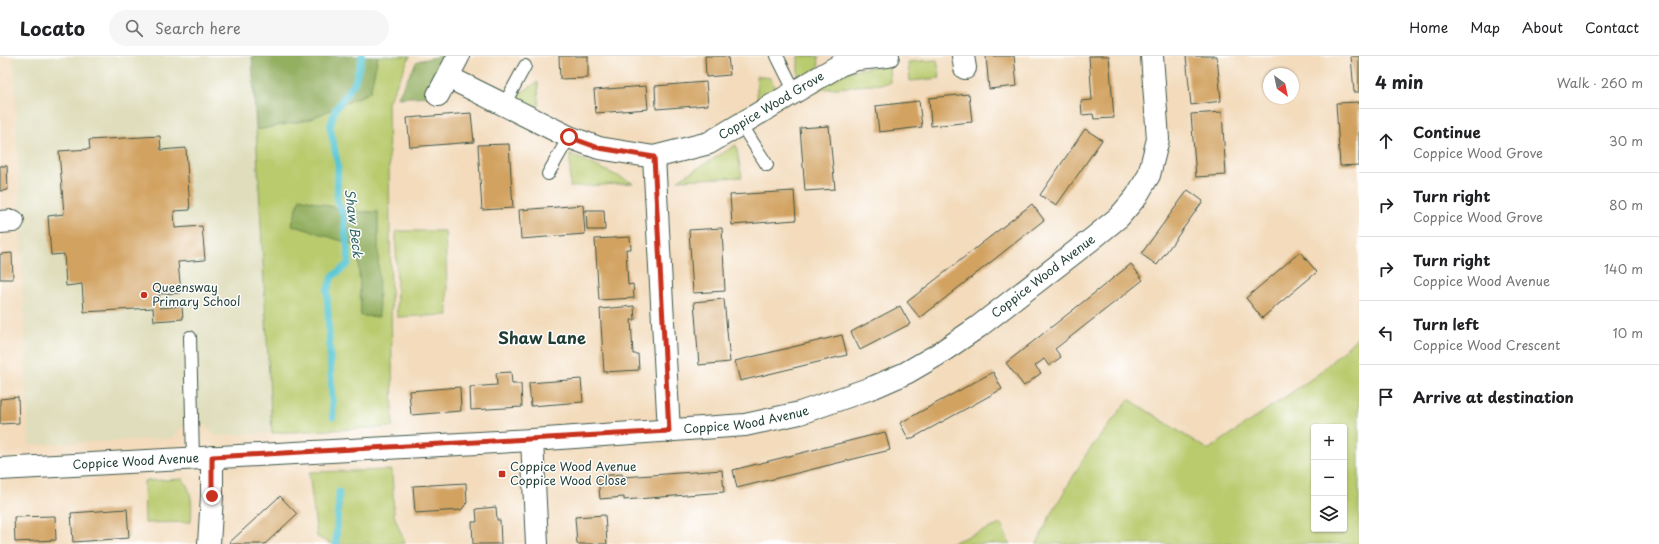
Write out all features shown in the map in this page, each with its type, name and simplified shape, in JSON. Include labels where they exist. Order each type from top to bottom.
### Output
[{"type":"street","name":"Coppice Wood Grove","points":[[458,57],[443,86],[504,104],[569,137],[599,148],[654,157],[709,143],[840,65],[857,59],[888,56]]},
{"type":"street","name":"Coppice Wood Avenue","points":[[0,469],[532,440],[745,425],[800,413],[874,387],[906,373],[978,328],[1119,217],[1136,197],[1149,175],[1158,139],[1152,56]]},
{"type":"street","points":[[654,157],[669,431]]},
{"type":"street","points":[[532,440],[536,544]]},
{"type":"street","points":[[203,458],[212,496],[208,544]]},
{"type":"lane","points":[[777,56],[795,92]]},
{"type":"lane","points":[[504,104],[525,66]]},
{"type":"lane","points":[[741,124],[767,165]]},
{"type":"lane","points":[[548,174],[569,137]]},
{"type":"lane","points":[[190,337],[203,458]]},
{"type":"shaded area","name":"Queensway Primary School","points":[[14,56],[252,56],[272,433],[216,436],[206,425],[181,427],[173,438],[29,445]]},
{"type":"green space","points":[[252,56],[378,56],[370,92],[308,120],[256,130]]},
{"type":"green space","points":[[378,56],[410,56],[388,102],[393,427],[272,433],[256,130],[308,120],[370,92]],"holes":[[[300,198],[351,212],[377,212],[361,316],[358,246],[292,225]]]},
{"type":"green space","points":[[440,56],[449,56],[429,96],[397,98],[417,61]]},
{"type":"green space","points":[[798,56],[818,56],[819,67],[798,80]]},
{"type":"green space","points":[[937,60],[940,78],[910,81],[908,62]]},
{"type":"green space","points":[[889,64],[890,83],[815,90],[850,71]]},
{"type":"green space","points":[[756,76],[770,78],[779,94],[758,106]]},
{"type":"green space","points":[[538,82],[539,105],[535,110],[516,100],[520,93]]},
{"type":"green space","points":[[736,145],[742,177],[678,180]]},
{"type":"green space","points":[[570,154],[633,183],[570,187]]},
{"type":"green space","points":[[300,198],[351,212],[378,212],[379,317],[361,316],[358,246],[292,225]]},
{"type":"green space","points":[[396,231],[445,231],[448,315],[397,317]]},
{"type":"green space","points":[[1359,336],[1359,544],[1037,544],[1050,516],[1087,453],[1129,399],[1208,450],[1317,375]]},
{"type":"green space","points":[[392,470],[394,515],[405,544],[332,544],[317,537],[309,472]]},
{"type":"green space","points":[[183,479],[189,489],[190,494],[192,505],[191,522],[145,523],[144,481]]},
{"type":"green space","points":[[1001,524],[1010,544],[948,544]]},
{"type":"building","points":[[559,56],[588,56],[588,78],[560,79]]},
{"type":"building","points":[[705,56],[728,56],[730,75],[706,77]]},
{"type":"building","points":[[986,56],[1014,56],[1017,86],[989,89]]},
{"type":"building","points":[[1089,56],[1109,56],[1114,118],[1094,119],[1093,114],[1082,115],[1081,101],[1092,100]]},
{"type":"building","points":[[1186,56],[1217,56],[1221,101],[1191,105]]},
{"type":"building","points":[[1351,56],[1359,56],[1359,92],[1354,92]]},
{"type":"building","points":[[706,82],[708,105],[656,109],[655,86]]},
{"type":"building","points":[[646,86],[648,109],[596,113],[594,90]]},
{"type":"building","points":[[969,94],[972,122],[931,126],[929,98]]},
{"type":"building","points":[[919,101],[922,127],[879,132],[876,106]]},
{"type":"building","points":[[1359,102],[1359,165],[1340,166],[1336,103]]},
{"type":"building","points":[[1222,112],[1226,175],[1196,177],[1191,114]]},
{"type":"building","points":[[471,113],[474,142],[410,147],[407,118]]},
{"type":"building","points":[[829,126],[835,189],[805,191],[800,128]]},
{"type":"building","points":[[1085,129],[1102,140],[1056,206],[1040,195]]},
{"type":"building","points":[[160,136],[161,150],[186,148],[190,210],[174,211],[175,228],[202,226],[205,260],[178,262],[181,293],[159,294],[160,308],[182,306],[183,319],[154,321],[153,308],[84,312],[82,284],[66,286],[64,254],[51,255],[48,216],[64,214],[59,151],[90,149],[89,140]]},
{"type":"building","points":[[509,144],[513,208],[482,210],[478,145]]},
{"type":"building","points":[[0,166],[7,166],[8,190],[0,191]]},
{"type":"building","points":[[1188,190],[1203,201],[1157,265],[1141,254]]},
{"type":"building","points":[[794,191],[796,220],[732,225],[730,195]]},
{"type":"building","points":[[1032,204],[1044,220],[920,318],[907,302]]},
{"type":"building","points":[[583,205],[585,234],[521,239],[519,210]]},
{"type":"building","points":[[586,210],[604,210],[605,230],[587,230]]},
{"type":"building","points":[[722,228],[725,291],[693,293],[689,230]]},
{"type":"building","points":[[630,237],[631,249],[626,249],[628,285],[633,284],[634,298],[599,300],[595,239]]},
{"type":"building","points":[[1300,252],[1317,272],[1262,318],[1246,298]]},
{"type":"building","points":[[12,253],[13,279],[0,279],[0,254]]},
{"type":"building","points":[[1131,264],[1143,280],[1055,349],[1061,357],[1049,366],[1044,359],[1035,366],[1041,373],[1024,386],[1006,363]]},
{"type":"building","points":[[724,299],[730,362],[699,365],[694,302]]},
{"type":"building","points":[[634,306],[635,320],[631,320],[633,354],[638,354],[639,370],[604,372],[600,309]]},
{"type":"building","points":[[900,306],[910,324],[860,350],[851,332]]},
{"type":"building","points":[[842,335],[847,355],[740,381],[735,361]]},
{"type":"building","points":[[511,372],[512,384],[521,384],[522,407],[471,410],[470,387],[497,385],[496,373]]},
{"type":"building","points":[[993,372],[1002,389],[909,440],[900,423]]},
{"type":"building","points":[[581,379],[583,402],[531,406],[529,383]]},
{"type":"building","points":[[460,387],[461,411],[411,415],[409,391]]},
{"type":"building","points":[[18,397],[19,423],[0,424],[0,399]]},
{"type":"building","points":[[885,432],[890,450],[737,488],[733,470]]},
{"type":"building","points":[[722,470],[724,492],[624,500],[624,497],[600,499],[598,476],[622,474],[623,477]]},
{"type":"building","points":[[466,483],[467,503],[461,510],[415,513],[413,486]]},
{"type":"building","points":[[280,496],[297,514],[265,544],[232,544],[230,542]]},
{"type":"building","points":[[496,507],[497,520],[500,520],[501,544],[473,544],[472,522],[477,522],[476,509]]},
{"type":"building","points":[[127,509],[129,538],[73,542],[71,513]]},
{"type":"building","points":[[605,515],[607,544],[577,544],[575,517]]},
{"type":"building","points":[[55,516],[56,540],[15,542],[14,517]]},
{"type":"waterway","name":"Shaw Beck","points":[[333,417],[327,291],[332,277],[348,264],[349,260],[343,214],[337,200],[338,165],[330,127],[335,110],[355,82],[362,56]]},
{"type":"waterway","name":"Shaw Beck","points":[[336,544],[339,492]]},
{"type":"place","name":"Queensway Primary School","points":[[144,295]]},
{"type":"place","name":"Coppice Wood Avenue Coppice Wood Close","points":[[502,474]]},
{"type":"district","name":"Shaw Lane","points":[[542,338]]},
{"type":"route","points":[[212,496],[212,457],[532,440],[669,431],[654,157],[599,148],[569,137]]}]
